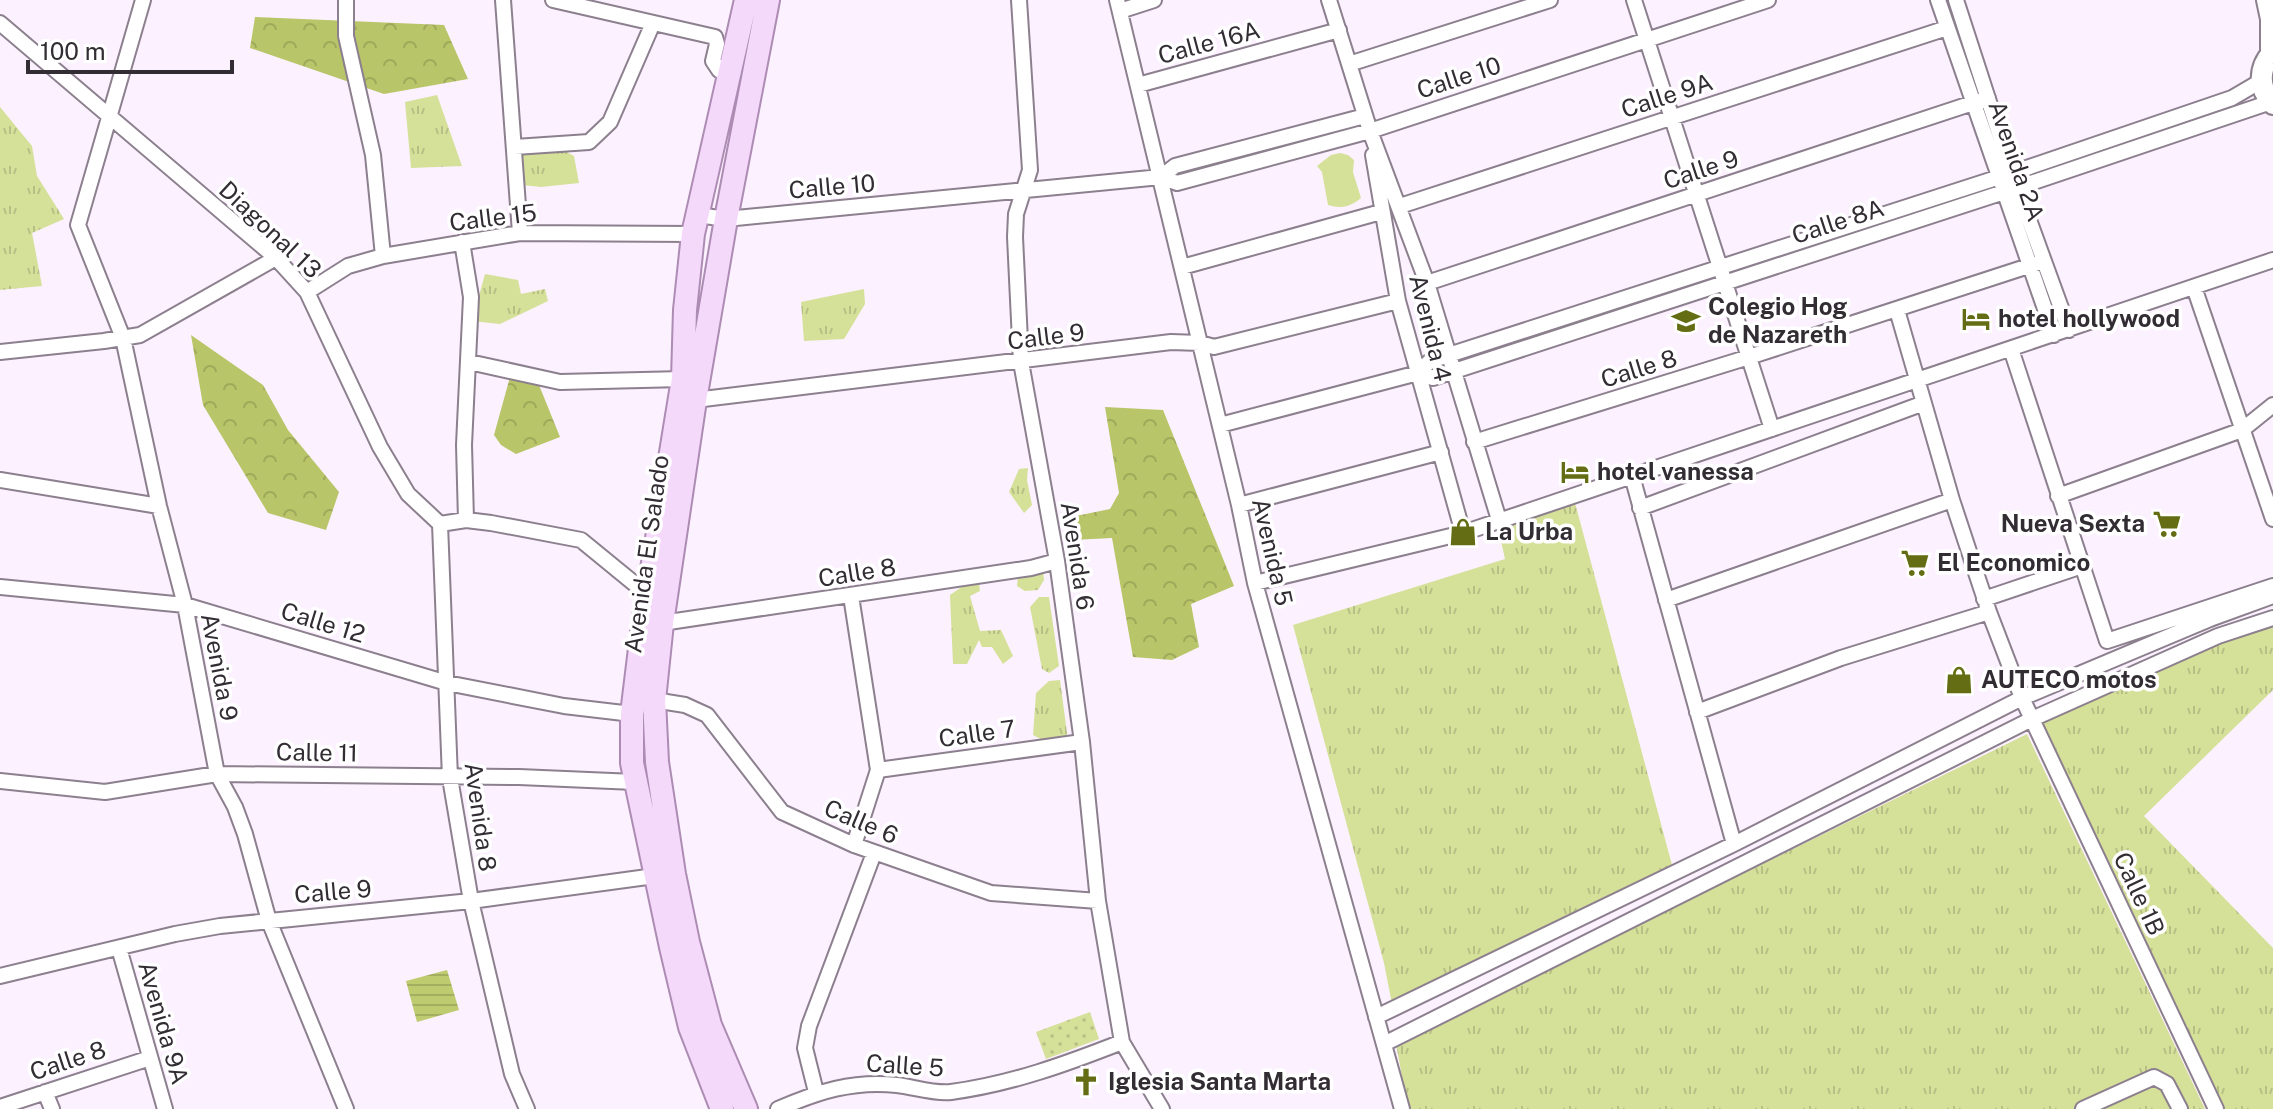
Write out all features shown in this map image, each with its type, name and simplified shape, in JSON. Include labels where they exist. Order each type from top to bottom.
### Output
[{"type":"main road","name":"Avenida El Salado","points":[[746,0],[696,225],[685,310],[683,379],[647,594],[632,714],[635,782],[710,1025],[746,1109]]},
{"type":"main road","name":"Avenida El Salado","points":[[722,1109],[690,1027],[665,874],[654,700],[662,623],[695,400],[768,0]]},
{"type":"street","points":[[110,116],[143,0]]},
{"type":"street","points":[[346,0],[346,36],[373,155],[383,256]]},
{"type":"street","points":[[503,0],[520,233]]},
{"type":"street","points":[[553,0],[715,37],[717,44],[713,61],[719,70],[730,76]]},
{"type":"street","name":"Avenida 6","points":[[1019,0],[1030,162],[1016,214],[1021,362],[1057,561],[1082,742],[1098,901],[1122,1042],[1162,1109]]},
{"type":"street","points":[[1118,5],[1154,0]]},
{"type":"street","name":"Avenida 4","points":[[1329,0],[1370,131],[1427,283],[1499,520]]},
{"type":"street","points":[[1349,64],[1550,0]]},
{"type":"street","points":[[1634,0],[1772,429]]},
{"type":"street","name":"Calle 10","points":[[696,225],[726,219],[1161,177],[1177,183],[1370,131],[1768,0]]},
{"type":"street","name":"Avenida 2A","points":[[1938,0],[1973,103],[2044,261],[2069,330]]},
{"type":"street","name":"Avenida 2A","points":[[1956,0],[1988,98],[2005,175]]},
{"type":"street","points":[[2267,0],[2272,53],[2265,62],[2261,81],[2272,103]]},
{"type":"street","name":"Avenida 5","points":[[1118,5],[1239,505],[1255,583],[1400,1108]]},
{"type":"street","name":"Diagonal 13","points":[[0,23],[276,258],[307,292],[380,447],[408,494],[440,524]]},
{"type":"street","points":[[515,147],[589,142],[599,134],[610,122],[653,23]]},
{"type":"street","name":"Calle 9A","points":[[1400,206],[1947,28]]},
{"type":"street","name":"Calle 16A","points":[[1138,85],[1339,30]]},
{"type":"street","name":"Calle 8A","points":[[1220,425],[1418,373],[1430,361],[1450,354],[2005,175],[2232,98],[2261,81]]},
{"type":"street","name":"Calle 9","points":[[1427,283],[1988,98]]},
{"type":"street","name":"Calle 8A","points":[[1418,373],[1433,378],[2272,103]]},
{"type":"street","name":"Avenida 9","points":[[110,116],[78,225],[123,338],[159,506],[185,605],[217,774],[235,807],[269,921],[346,1109]]},
{"type":"street","name":"Calle 10","points":[[1161,177],[1175,166],[1365,116]]},
{"type":"street","name":"Avenida 4","points":[[1370,131],[1398,301],[1463,533]]},
{"type":"street","name":"Avenida 2A","points":[[2011,190],[2029,266],[2054,335]]},
{"type":"street","points":[[1182,267],[1381,212]]},
{"type":"street","name":"Calle 15","points":[[307,292],[348,266],[383,256],[462,242],[520,233],[696,225]]},
{"type":"street","points":[[462,242],[471,297],[464,445],[466,520]]},
{"type":"street","points":[[0,352],[140,335],[276,258]]},
{"type":"street","points":[[1255,583],[1463,533],[2273,260]]},
{"type":"street","name":"Calle 8","points":[[1474,442],[2044,261]]},
{"type":"street","points":[[2194,287],[2273,519]]},
{"type":"street","name":"Calle 9","points":[[695,400],[1171,342],[1214,347],[1398,301]]},
{"type":"street","name":"Calle 1B","points":[[1897,310],[1952,500],[2022,698],[2216,1109]]},
{"type":"street","points":[[2011,349],[2107,641],[2273,586]]},
{"type":"street","points":[[469,362],[560,382],[683,379]]},
{"type":"street","points":[[1640,508],[1924,403]]},
{"type":"street","points":[[2058,496],[2242,430],[2273,405]]},
{"type":"street","points":[[1239,505],[1441,452]]},
{"type":"street","points":[[1632,476],[1734,844]]},
{"type":"street","points":[[0,480],[159,506]]},
{"type":"street","points":[[1666,600],[1952,500]]},
{"type":"street","points":[[440,524],[466,520],[581,540],[647,594]]},
{"type":"street","name":"Avenida 8","points":[[440,524],[450,778],[471,901],[512,1074],[527,1109]]},
{"type":"street","name":"Calle 8","points":[[662,623],[851,596],[1057,561]]},
{"type":"street","points":[[1697,712],[1987,605],[2082,566]]},
{"type":"street","name":"Calle 12","points":[[0,587],[185,605],[447,683],[564,706],[632,714]]},
{"type":"street","points":[[851,596],[878,770],[854,845]]},
{"type":"street","points":[[1376,1017],[1734,844],[2022,698],[2210,619],[2273,596]]},
{"type":"street","points":[[1384,1044],[2032,719],[2218,636],[2273,618]]},
{"type":"street","name":"Calle 6","points":[[654,700],[685,705],[707,715],[782,812],[854,845],[991,893],[1098,901]]},
{"type":"street","name":"Calle 7","points":[[878,770],[1082,742]]},
{"type":"street","name":"Calle 11","points":[[0,781],[105,792],[217,774],[519,777],[635,782]]},
{"type":"street","points":[[816,1092],[805,1048],[809,1026],[874,853]]},
{"type":"street","name":"Calle 9","points":[[0,976],[190,931],[471,901],[665,874]]},
{"type":"street","name":"Avenida 9A","points":[[119,948],[165,1109]]},
{"type":"street","name":"Calle 5","points":[[778,1109],[816,1092],[851,1085],[893,1085],[948,1092],[1039,1074],[1122,1042]]},
{"type":"street","name":"Calle 8","points":[[0,1107],[150,1058]]},
{"type":"street","points":[[2083,1109],[2154,1077],[2167,1084],[2180,1109]]},
{"type":"street","points":[[45,1092],[52,1109]]},
{"type":"green space","points":[[255,17],[444,25],[468,79],[384,94],[250,48]]},
{"type":"green space","points":[[437,95],[462,166],[411,168],[405,102]]},
{"type":"green space","points":[[0,107],[32,146],[37,176],[64,219],[32,233],[42,286],[0,290]]},
{"type":"green space","points":[[555,146],[574,156],[579,183],[541,187],[522,185],[521,148]]},
{"type":"green space","points":[[1340,153],[1354,160],[1353,172],[1361,198],[1337,207],[1328,205],[1322,172],[1317,166],[1331,155]]},
{"type":"green space","points":[[485,274],[518,280],[521,294],[545,289],[548,301],[500,324],[472,321]]},
{"type":"green space","points":[[864,289],[865,304],[844,339],[804,341],[801,302]]},
{"type":"green space","points":[[191,335],[263,385],[288,430],[339,492],[326,530],[268,513],[203,405]]},
{"type":"green space","points":[[510,377],[539,385],[560,437],[516,454],[501,445],[494,435]]},
{"type":"green space","points":[[1105,407],[1163,410],[1234,586],[1191,604],[1199,647],[1172,660],[1133,657],[1112,538],[1073,540],[1076,516],[1110,509],[1119,493]]},
{"type":"green space","points":[[1028,468],[1032,505],[1024,513],[1009,492],[1019,469]]},
{"type":"green space","points":[[1574,499],[1672,865],[1392,1004],[1384,963],[1293,625],[1505,559],[1497,523]]},
{"type":"green space","points":[[1043,571],[1044,580],[1038,590],[1025,591],[1017,586],[1018,575]]},
{"type":"green space","points":[[979,583],[980,591],[970,596],[980,631],[1001,630],[1013,656],[1003,664],[992,647],[982,647],[979,640],[967,664],[953,664],[950,595],[966,584]]},
{"type":"green space","points":[[1039,597],[1049,597],[1059,666],[1049,673],[1042,669],[1030,607]]},
{"type":"green space","points":[[2273,623],[2273,690],[2144,816],[2273,948],[2273,1109],[2223,1109],[2041,721],[2145,670]]},
{"type":"green space","points":[[1060,680],[1068,741],[1048,743],[1033,735],[1036,693],[1049,681]]},
{"type":"green space","points":[[2027,734],[2205,1109],[1408,1109],[1396,1044]]},
{"type":"green space","points":[[1090,1012],[1099,1039],[1046,1059],[1036,1032]]},
{"type":"shaded area","points":[[447,970],[459,1010],[417,1022],[406,981]]},
{"type":"place","name":"hotel hollywood","points":[[1976,319]]},
{"type":"place","name":"Colegio Hog de Nazareth","points":[[1686,321]]},
{"type":"place","name":"hotel vanessa","points":[[1575,472]]},
{"type":"place","name":"Nueva Sexta","points":[[2167,524]]},
{"type":"place","name":"La Urba","points":[[1463,532]]},
{"type":"place","name":"El Economico","points":[[1915,563]]},
{"type":"place","name":"AUTECO motos","points":[[1959,680]]},
{"type":"place","name":"Iglesia Santa Marta","points":[[1086,1082]]}]
